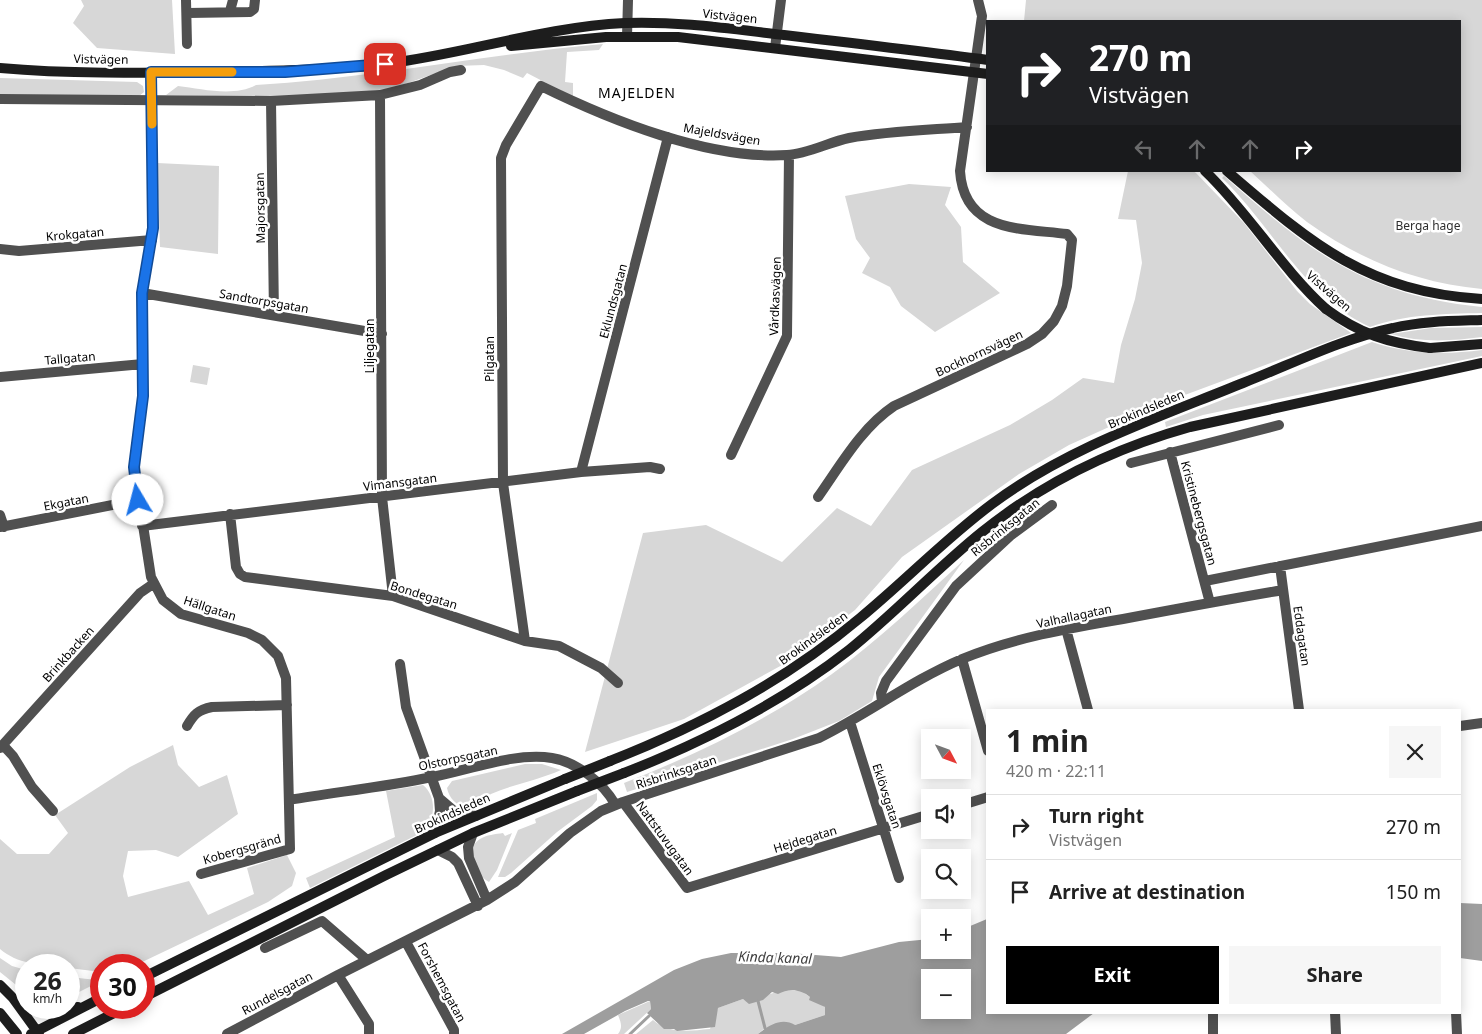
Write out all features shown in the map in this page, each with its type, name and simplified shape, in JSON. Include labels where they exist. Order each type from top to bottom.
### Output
[{"type":"main road","name":"Vistvägen","points":[[0,68],[151,72],[285,72],[333,69],[385,64],[470,50],[549,32],[628,23],[679,24],[777,34],[986,60]]},
{"type":"main road","name":"Vistvägen","points":[[470,50],[627,37],[678,37],[986,74]]},
{"type":"main road","name":"Vistvägen","points":[[1206,172],[1238,205],[1297,280],[1326,309],[1362,332],[1392,342],[1430,348],[1482,344]]},
{"type":"main road","points":[[1228,172],[1296,230],[1353,266],[1422,291],[1482,299]]},
{"type":"main road","name":"Brokindsleden","points":[[155,972],[435,833],[703,722],[791,670],[861,618],[946,540],[993,503],[1050,467],[1149,420],[1348,341],[1414,323],[1482,320]]},
{"type":"main road","points":[[155,992],[473,833],[685,749],[749,715],[797,686],[848,650],[961,550],[1011,510],[1049,486],[1105,456],[1150,438],[1190,427],[1482,363]]},
{"type":"main road","points":[[0,985],[13,998],[35,1033],[90,1004]]},
{"type":"main road","points":[[80,1007],[84,1007]]},
{"type":"main road","points":[[0,1013],[16,1034]]},
{"type":"main road","points":[[73,1034],[83,1031],[104,1019]]},
{"type":"street","points":[[186,0],[188,44]]},
{"type":"street","points":[[230,11],[233,0]]},
{"type":"street","points":[[188,13],[250,12],[254,9],[255,0]]},
{"type":"street","points":[[627,37],[628,0]]},
{"type":"street","points":[[775,48],[781,0]]},
{"type":"street","name":"Bockhornsvägen","points":[[818,497],[863,435],[882,414],[894,406],[1026,344],[1049,326],[1062,306],[1067,286],[1071,237],[1067,234],[993,223],[974,208],[968,200],[961,182],[982,16],[978,0]]},
{"type":"street","points":[[0,99],[271,102],[380,95],[420,86],[450,72],[461,70]]},
{"type":"street","name":"Hällgatan","points":[[151,72],[154,211],[152,240],[142,293],[143,396],[134,467],[142,526],[153,584],[163,600],[181,614],[248,633],[268,644],[278,656],[284,671],[287,705],[290,849]]},
{"type":"street","name":"Majeldsvägen","points":[[540,86],[594,111],[668,136],[726,150],[789,156],[850,138],[967,126]]},
{"type":"street","name":"Pilgatan","points":[[525,640],[503,483],[500,158],[540,86]]},
{"type":"street","name":"Liljegatan","points":[[380,95],[382,497],[393,596]]},
{"type":"street","name":"Majorsgatan","points":[[271,102],[274,315]]},
{"type":"street","name":"Eklundsgatan","points":[[581,472],[668,136]]},
{"type":"street","name":"Vårdkasvägen","points":[[731,455],[788,336],[789,156]]},
{"type":"street","name":"Krokgatan","points":[[0,249],[19,252],[152,240]]},
{"type":"street","name":"Sandtorpsgatan","points":[[142,293],[382,334]]},
{"type":"street","name":"Tallgatan","points":[[0,377],[143,364]]},
{"type":"street","name":"Kristinebergsgatan","points":[[1210,603],[1170,452],[1280,425]]},
{"type":"street","points":[[1131,463],[1170,452]]},
{"type":"street","name":"Vimansgatan","points":[[142,526],[581,472],[650,466],[660,469]]},
{"type":"street","name":"Ekgatan","points":[[2,527],[138,500]]},
{"type":"street","name":"Risbrinksgatan","points":[[367,960],[478,906],[515,882],[570,833],[601,811],[619,803],[819,738],[882,702],[881,693],[886,681],[956,586],[1010,536],[1052,505]]},
{"type":"street","name":"Bondegatan","points":[[230,514],[236,567],[240,574],[393,596],[525,640],[560,646],[601,668],[618,683]]},
{"type":"street","points":[[0,515],[2,527]]},
{"type":"street","points":[[1205,581],[1482,526]]},
{"type":"street","name":"Eddagatan","points":[[1280,566],[1299,709]]},
{"type":"street","name":"Brinkbacken","points":[[53,811],[32,787],[13,756],[2,746],[140,593],[153,584]]},
{"type":"street","name":"Valhallagatan","points":[[882,702],[962,659],[1066,629],[1283,590]]},
{"type":"street","points":[[1066,629],[1088,709]]},
{"type":"street","points":[[962,659],[986,744]]},
{"type":"street","points":[[400,664],[406,707],[439,798],[440,811],[435,833]]},
{"type":"street","points":[[187,726],[194,714],[200,709],[287,705]]},
{"type":"street","name":"Eklövsgatan","points":[[850,722],[899,878]]},
{"type":"street","points":[[1461,726],[1482,723]]},
{"type":"street","name":"Olstorpsgatan","points":[[289,800],[430,777],[521,758],[555,758],[591,776],[619,803]]},
{"type":"street","points":[[439,798],[453,810],[476,816]]},
{"type":"street","points":[[971,802],[986,798]]},
{"type":"street","name":"Nattstuvugatan","points":[[619,803],[687,888]]},
{"type":"street","name":"Hejdegatan","points":[[687,888],[921,817]]},
{"type":"street","points":[[473,833],[468,847],[469,858],[487,900]]},
{"type":"street","name":"Kobergsgränd","points":[[201,874],[290,849]]},
{"type":"street","points":[[438,850],[452,857],[458,863],[478,906]]},
{"type":"street","points":[[265,948],[322,921],[367,960]]},
{"type":"street","name":"Forshemsgatan","points":[[406,942],[454,1030],[454,1034]]},
{"type":"street","name":"Rundelsgatan","points":[[227,1034],[367,960]]},
{"type":"street","points":[[338,974],[369,1024],[369,1034]]},
{"type":"street","points":[[1213,1014],[1214,1034]]},
{"type":"street","points":[[1335,1014],[1336,1034]]},
{"type":"street","points":[[1456,1014],[1457,1034]]},
{"type":"green space","points":[[81,0],[172,0],[175,54],[97,48],[73,23],[84,6]]},
{"type":"green space","name":"Berga hage","points":[[1026,0],[1482,0],[1482,289],[1458,286],[1412,275],[1390,268],[1348,248],[1307,222],[1251,172],[1461,172],[1461,20],[1024,20]]},
{"type":"green space","points":[[603,44],[599,50],[567,52],[565,82],[573,83],[573,97],[527,73],[523,78],[504,70],[484,65],[456,66],[394,88],[362,92],[266,97],[166,95],[178,86],[218,91],[238,91],[256,85],[386,72],[560,48]]},
{"type":"green space","points":[[0,78],[137,82],[143,86],[144,92],[138,97],[0,95]]},
{"type":"green space","points":[[157,163],[219,166],[218,254],[160,247]]},
{"type":"green space","points":[[1128,172],[1194,172],[1244,223],[1297,291],[1310,304],[1351,333],[1158,405],[1069,445],[1019,474],[902,557],[855,610],[784,664],[684,719],[585,752],[643,533],[706,525],[782,562],[837,508],[871,526],[912,470],[1010,425],[1052,400],[1083,378],[1114,383],[1121,345],[1135,299],[1142,263],[1136,220],[1118,219]]},
{"type":"green space","points":[[1224,176],[1284,226],[1312,247],[1341,265],[1371,280],[1404,292],[1441,301],[1482,307],[1482,313],[1411,317],[1370,327],[1346,314],[1307,279],[1240,197],[1222,178]]},
{"type":"green space","points":[[909,184],[951,187],[945,205],[961,227],[963,262],[1000,293],[935,332],[901,306],[890,287],[862,273],[870,258],[856,239],[845,196]]},
{"type":"green space","points":[[1482,327],[1482,337],[1459,339],[1425,340],[1391,334],[1431,328]]},
{"type":"green space","points":[[1372,342],[1399,349],[1426,352],[1454,353],[1482,350],[1482,356],[1203,415],[1166,427],[1165,422]]},
{"type":"green space","points":[[193,365],[210,368],[207,385],[190,382]]},
{"type":"green space","points":[[964,560],[879,677],[872,701],[839,721],[793,739],[627,792],[624,783],[732,735],[808,691],[883,633]]},
{"type":"green space","points":[[173,745],[178,765],[199,787],[227,775],[238,814],[178,857],[156,850],[128,851],[123,876],[128,897],[189,881],[208,915],[254,894],[247,868],[287,855],[296,873],[292,886],[268,902],[155,956],[155,954],[90,954],[90,971],[80,969],[80,954],[15,954],[15,958],[8,955],[0,949],[0,839],[17,854],[49,854],[68,833],[55,815],[130,767]]},
{"type":"green space","points":[[525,764],[542,764],[561,770],[491,794],[471,807],[457,804],[448,792],[447,788],[452,781]]},
{"type":"green space","points":[[423,785],[431,795],[433,807],[431,820],[425,831],[310,888],[306,878],[395,837],[386,791]]},
{"type":"green space","points":[[597,793],[597,800],[592,806],[557,832],[511,873],[505,877],[498,877],[518,830],[536,823],[535,819]]},
{"type":"green space","points":[[503,833],[505,836],[512,833],[497,870],[489,882],[484,879],[476,868],[473,862],[472,849],[480,839]]},
{"type":"green space","points":[[0,958],[15,967],[15,984],[0,972]]},
{"type":"green space","points":[[80,978],[90,979],[90,986],[80,992]]},
{"type":"green space","points":[[784,990],[801,991],[825,1007],[825,1015],[795,1025],[765,1028],[758,1034],[636,1034],[653,1020],[672,1030],[710,1029],[718,1008],[743,999],[746,1001]]},
{"type":"green space","points":[[650,1001],[651,1009],[624,1034],[618,1034],[621,1025],[618,1015]]},
{"type":"water","points":[[1461,903],[1482,904],[1482,961],[1461,958]]},
{"type":"water","name":"Kinda kanal","points":[[986,919],[986,1014],[1093,1014],[1066,1034],[758,1034],[776,1023],[785,1022],[795,1025],[825,1015],[825,1007],[809,1000],[810,997],[803,992],[790,990],[778,994],[772,992],[763,1000],[749,1004],[743,999],[718,1008],[715,1027],[677,1031],[674,1029],[664,1029],[647,1013],[651,1009],[650,1001],[648,1001],[625,1011],[584,1034],[562,1034],[674,970],[702,959],[731,953],[790,953],[841,957],[899,942],[921,940],[921,959],[971,959],[971,926]]},
{"type":"waterway","points":[[758,1001],[765,1028]]},
{"type":"waterway","points":[[630,1034],[649,1016]]},
{"type":"slow traffic","points":[[152,124],[151,72],[232,72]]},
{"type":"district","name":"MAJELDEN","points":[[637,92]]},
{"type":"route","points":[[138,500],[134,467],[143,396],[142,293],[153,228],[151,72],[285,72],[385,64]]}]
